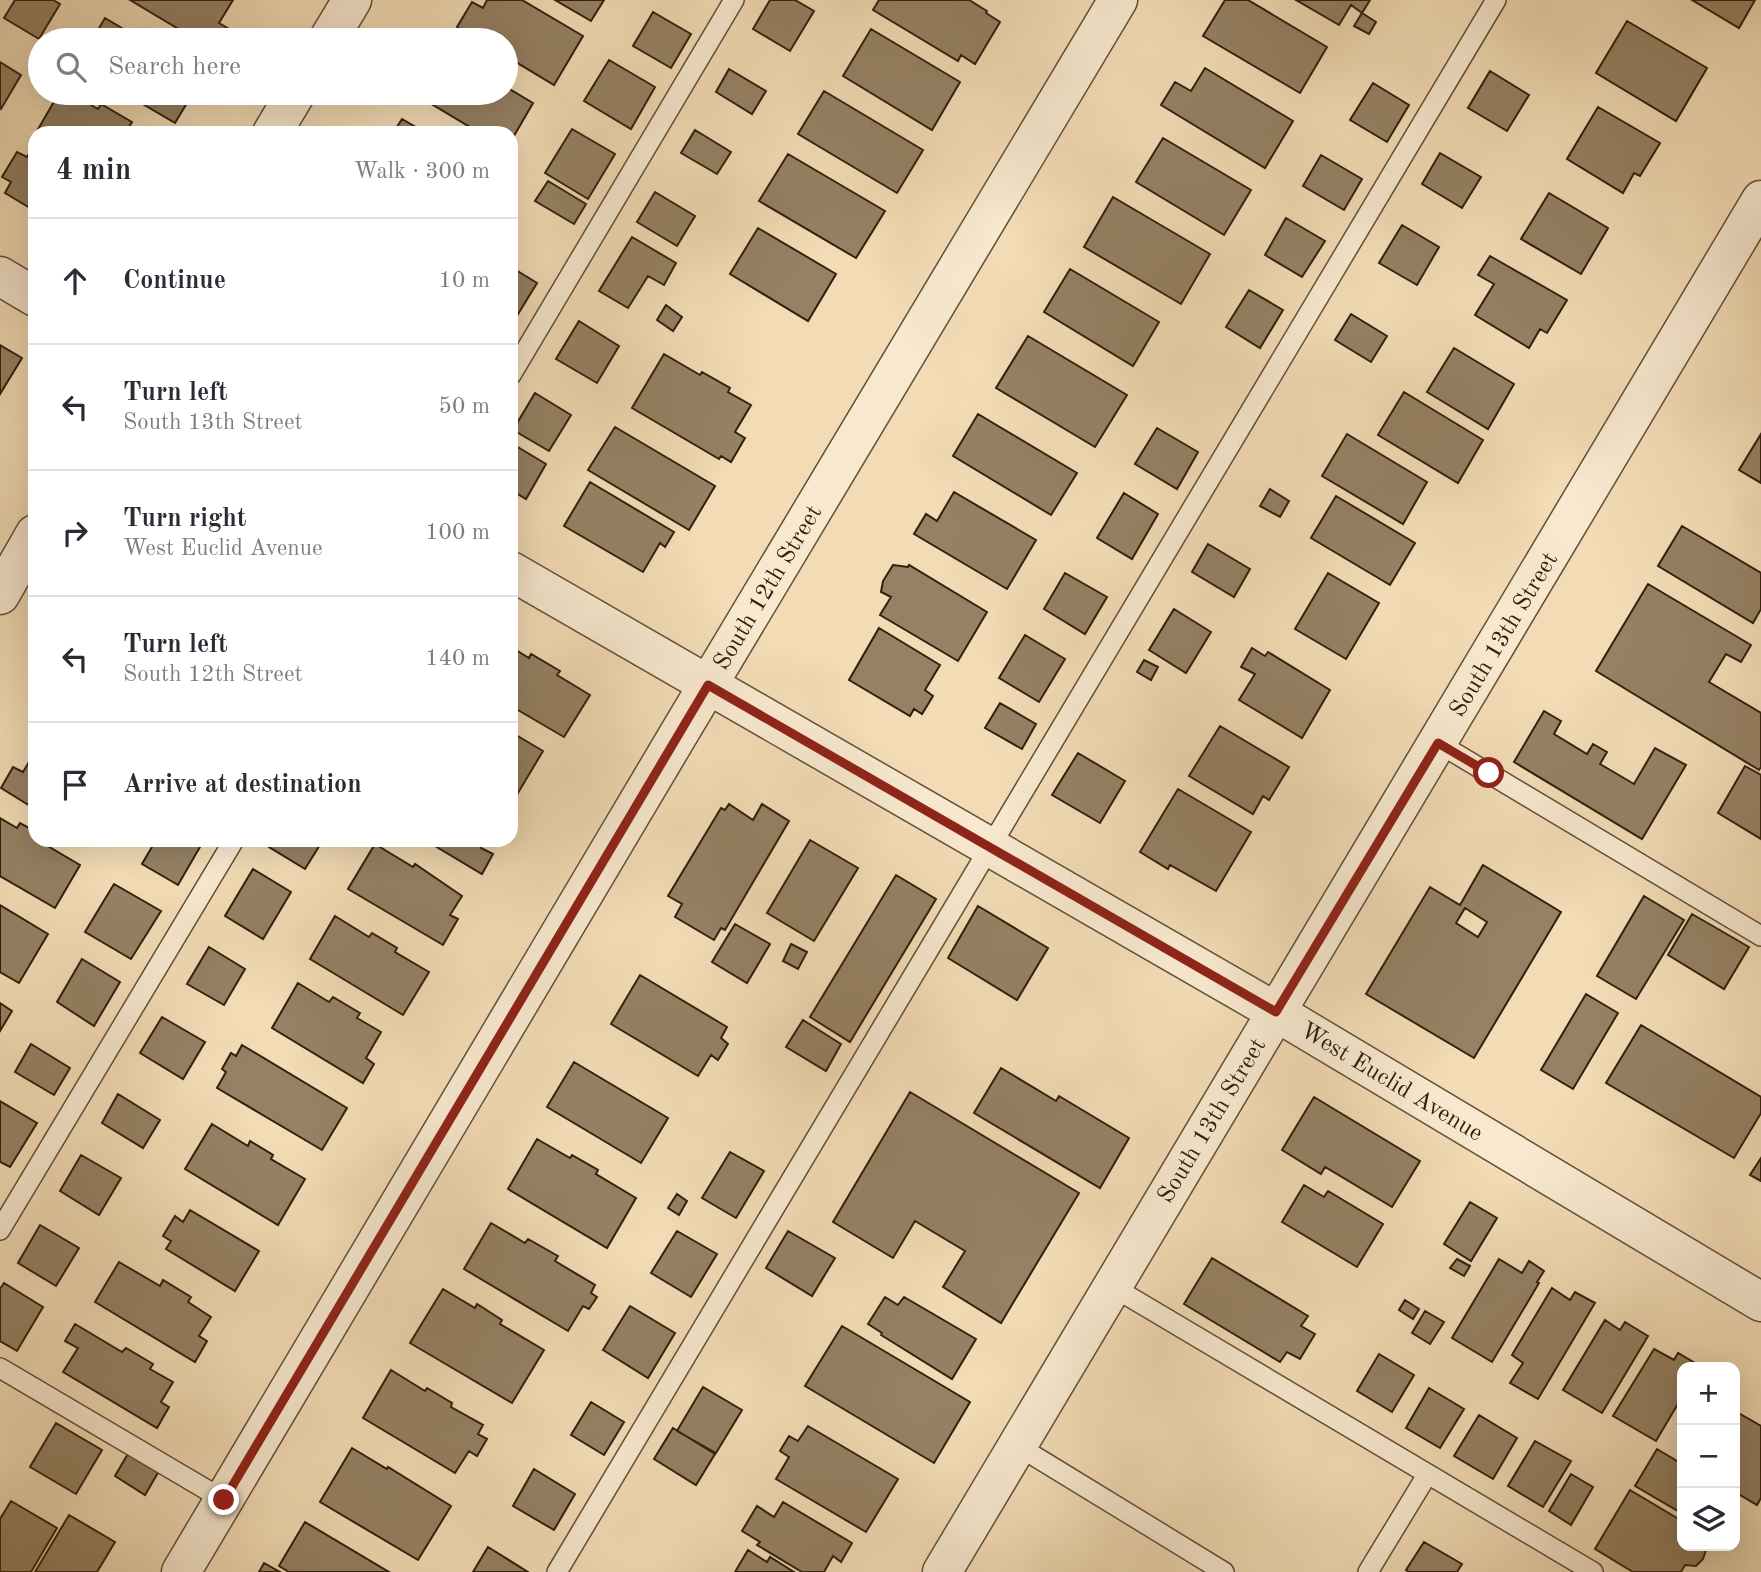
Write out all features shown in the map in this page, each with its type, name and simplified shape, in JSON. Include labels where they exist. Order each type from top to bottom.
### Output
[{"type":"street","points":[[335,28],[352,0]]},
{"type":"street","name":"South 12th Street","points":[[181,1572],[1118,0]]},
{"type":"street","points":[[276,126],[289,105]]},
{"type":"street","name":"South 13th Street","points":[[942,1572],[1761,200]]},
{"type":"street","points":[[0,276],[28,292]]},
{"type":"street","points":[[0,594],[28,546]]},
{"type":"street","name":"West Euclid Avenue","points":[[518,575],[1276,1012],[1761,1302]]},
{"type":"lane","points":[[518,363],[734,0]]},
{"type":"lane","points":[[557,1572],[1496,0]]},
{"type":"lane","points":[[1438,743],[1759,930]]},
{"type":"lane","points":[[0,1230],[230,847]]},
{"type":"lane","points":[[1113,1287],[1593,1572]]},
{"type":"lane","points":[[0,1368],[224,1500]]},
{"type":"lane","points":[[1018,1446],[1224,1572]]},
{"type":"lane","points":[[1368,1572],[1427,1475]]},
{"type":"building","points":[[15,0],[53,0],[60,4],[46,28],[28,28],[28,32],[4,18]]},
{"type":"building","points":[[130,0],[233,0],[219,23],[228,28],[177,28]]},
{"type":"building","points":[[487,0],[522,0],[583,36],[554,85],[518,63],[518,28],[457,27],[472,2],[483,8]]},
{"type":"building","points":[[555,0],[604,0],[591,21]]},
{"type":"building","points":[[770,0],[795,0],[814,11],[790,51],[753,29]]},
{"type":"building","points":[[879,0],[969,0],[1000,22],[975,64],[961,55],[958,61],[873,10]]},
{"type":"building","points":[[1225,0],[1248,0],[1327,47],[1300,93],[1203,36]]},
{"type":"building","points":[[1296,0],[1370,0],[1362,13],[1351,5],[1339,25]]},
{"type":"building","points":[[1692,0],[1755,0],[1739,28]]},
{"type":"building","points":[[653,12],[691,34],[671,68],[633,46]]},
{"type":"building","points":[[1362,13],[1376,22],[1369,34],[1354,26]]},
{"type":"building","points":[[105,18],[122,28],[99,28]]},
{"type":"building","points":[[1627,21],[1707,68],[1676,121],[1596,73]]},
{"type":"building","points":[[871,29],[960,82],[932,130],[843,76]]},
{"type":"building","points":[[609,60],[655,87],[631,129],[584,101]]},
{"type":"building","points":[[0,62],[21,75],[1,109],[0,108]]},
{"type":"building","points":[[1205,68],[1293,121],[1265,168],[1161,105],[1175,82],[1191,91]]},
{"type":"building","points":[[729,69],[766,91],[752,114],[716,92]]},
{"type":"building","points":[[1490,71],[1529,95],[1507,131],[1468,108]]},
{"type":"building","points":[[1373,83],[1409,105],[1387,142],[1350,120]]},
{"type":"building","points":[[824,91],[923,150],[897,193],[798,134]]},
{"type":"building","points":[[518,94],[533,103],[518,129],[518,126],[468,126],[433,105],[518,105]]},
{"type":"building","points":[[52,105],[91,105],[98,109],[103,105],[132,122],[130,126],[40,126]]},
{"type":"building","points":[[144,105],[186,105],[175,123]]},
{"type":"building","points":[[1598,107],[1660,143],[1640,176],[1634,173],[1623,193],[1567,159]]},
{"type":"building","points":[[402,119],[414,126],[398,126]]},
{"type":"building","points":[[572,129],[615,154],[588,199],[545,173]]},
{"type":"building","points":[[695,130],[731,152],[717,174],[681,153]]},
{"type":"building","points":[[1163,138],[1251,190],[1224,235],[1136,182]]},
{"type":"building","points":[[17,152],[27,157],[28,207],[5,193],[11,182],[2,177]]},
{"type":"building","points":[[1440,153],[1481,177],[1462,208],[1422,184]]},
{"type":"building","points":[[788,154],[885,211],[856,258],[759,201]]},
{"type":"building","points":[[1321,155],[1362,179],[1344,210],[1303,186]]},
{"type":"building","points":[[548,181],[586,204],[574,224],[535,201]]},
{"type":"building","points":[[655,192],[695,216],[677,246],[637,222]]},
{"type":"building","points":[[1549,193],[1608,228],[1581,274],[1521,239]]},
{"type":"building","points":[[1113,197],[1210,254],[1181,304],[1084,247]]},
{"type":"building","points":[[1286,218],[1325,241],[1302,277],[1265,255]]},
{"type":"building","points":[[1402,225],[1439,247],[1417,285],[1379,263]]},
{"type":"building","points":[[758,228],[836,274],[808,321],[730,274]]},
{"type":"building","points":[[632,237],[676,263],[664,285],[648,276],[628,308],[599,291]]},
{"type":"building","points":[[1490,256],[1567,300],[1547,333],[1540,329],[1529,348],[1475,315],[1494,284],[1478,275]]},
{"type":"building","points":[[1070,269],[1159,322],[1133,366],[1044,312]]},
{"type":"building","points":[[518,271],[537,283],[518,314]]},
{"type":"building","points":[[1249,290],[1283,310],[1260,348],[1226,327]]},
{"type":"building","points":[[666,305],[682,317],[673,331],[657,320]]},
{"type":"building","points":[[1351,314],[1387,336],[1371,362],[1335,340]]},
{"type":"building","points":[[579,321],[619,346],[597,383],[556,359]]},
{"type":"building","points":[[1028,336],[1127,395],[1095,447],[996,388]]},
{"type":"building","points":[[0,345],[22,358],[0,394]]},
{"type":"building","points":[[1454,348],[1514,384],[1488,429],[1427,392]]},
{"type":"building","points":[[664,354],[700,375],[702,372],[730,388],[728,392],[751,405],[735,432],[745,438],[731,462],[721,456],[719,459],[632,408]]},
{"type":"building","points":[[1404,392],[1483,440],[1458,483],[1378,435]]},
{"type":"building","points":[[535,393],[571,415],[549,451],[518,433],[518,422]]},
{"type":"building","points":[[978,414],[1077,473],[1051,515],[953,456]]},
{"type":"building","points":[[615,427],[715,486],[689,530],[588,470]]},
{"type":"building","points":[[1157,428],[1198,452],[1177,489],[1135,464]]},
{"type":"building","points":[[1347,434],[1427,482],[1403,524],[1322,476]]},
{"type":"building","points":[[1761,434],[1761,483],[1739,470]]},
{"type":"building","points":[[518,447],[546,464],[526,499],[518,494]]},
{"type":"building","points":[[590,482],[674,532],[665,547],[660,543],[643,572],[564,526]]},
{"type":"building","points":[[1270,489],[1289,501],[1280,517],[1260,506]]},
{"type":"building","points":[[954,492],[1036,540],[1007,589],[914,534],[926,514],[937,521]]},
{"type":"building","points":[[1124,493],[1158,514],[1132,559],[1097,538]]},
{"type":"building","points":[[1336,496],[1415,543],[1390,585],[1311,538]]},
{"type":"building","points":[[1682,526],[1761,573],[1761,609],[1753,623],[1658,566]]},
{"type":"building","points":[[1208,544],[1250,569],[1234,597],[1192,572]]},
{"type":"building","points":[[893,565],[909,565],[987,612],[958,661],[880,615],[891,597],[881,592],[883,581]]},
{"type":"building","points":[[1065,573],[1107,597],[1085,634],[1044,609]]},
{"type":"building","points":[[1328,573],[1379,603],[1346,659],[1295,629]]},
{"type":"building","points":[[1648,584],[1751,645],[1741,662],[1726,654],[1709,682],[1761,713],[1759,770],[1596,671]]},
{"type":"building","points":[[1174,609],[1211,632],[1186,673],[1149,650]]},
{"type":"building","points":[[879,628],[940,665],[925,690],[933,696],[922,714],[914,709],[910,716],[849,680]]},
{"type":"building","points":[[1025,635],[1065,659],[1039,702],[999,678]]},
{"type":"building","points":[[1252,648],[1265,656],[1268,652],[1330,690],[1302,738],[1239,700],[1255,674],[1241,667]]},
{"type":"building","points":[[518,651],[529,658],[531,654],[560,671],[557,675],[590,695],[564,737],[518,710]]},
{"type":"building","points":[[1144,660],[1158,667],[1151,680],[1137,672]]},
{"type":"building","points":[[1000,703],[1036,724],[1022,749],[985,728]]},
{"type":"building","points":[[1544,711],[1561,721],[1554,734],[1587,754],[1593,744],[1607,752],[1600,764],[1634,784],[1655,748],[1686,765],[1642,839],[1514,762]]},
{"type":"building","points":[[1220,726],[1289,767],[1269,800],[1263,796],[1253,814],[1189,776]]},
{"type":"building","points":[[518,736],[543,751],[518,793]]},
{"type":"building","points":[[1078,753],[1125,781],[1100,823],[1052,795]]},
{"type":"building","points":[[28,764],[28,805],[1,788],[13,767],[23,772]]},
{"type":"building","points":[[1745,766],[1761,775],[1761,839],[1718,813]]},
{"type":"building","points":[[1178,789],[1251,832],[1216,891],[1170,865],[1168,869],[1140,852]]},
{"type":"building","points":[[729,804],[753,820],[762,804],[789,821],[725,930],[721,928],[714,940],[675,917],[682,904],[668,896],[721,808],[725,810]]},
{"type":"building","points":[[0,818],[17,828],[20,823],[28,827],[28,847],[49,847],[80,865],[55,908],[0,876]]},
{"type":"building","points":[[810,840],[858,868],[814,941],[767,913]]},
{"type":"building","points":[[152,847],[200,847],[178,885],[142,864]]},
{"type":"building","points":[[269,847],[319,847],[305,869]]},
{"type":"building","points":[[373,847],[380,847],[413,867],[415,864],[462,896],[450,915],[458,919],[443,945],[348,889]]},
{"type":"building","points":[[437,847],[482,847],[493,854],[482,874]]},
{"type":"building","points":[[1483,865],[1561,912],[1474,1058],[1366,994],[1430,887],[1460,905]],"holes":[[[1465,908],[1487,922],[1478,937],[1456,923]]]},
{"type":"building","points":[[253,869],[291,892],[263,939],[225,916]]},
{"type":"building","points":[[896,875],[936,899],[850,1042],[810,1017]]},
{"type":"building","points":[[114,884],[161,911],[131,959],[85,932]]},
{"type":"building","points":[[1644,896],[1684,920],[1636,999],[1597,976]]},
{"type":"building","points":[[0,905],[48,934],[19,983],[0,972]]},
{"type":"building","points":[[978,906],[1048,948],[1017,1000],[948,958]]},
{"type":"building","points":[[1692,914],[1749,947],[1724,989],[1668,955]]},
{"type":"building","points":[[335,916],[369,937],[372,933],[397,948],[395,952],[429,972],[403,1015],[310,959]]},
{"type":"building","points":[[735,924],[770,944],[747,983],[712,962]]},
{"type":"building","points":[[791,944],[807,952],[798,969],[783,961]]},
{"type":"building","points":[[209,947],[245,969],[224,1005],[187,984]]},
{"type":"building","points":[[82,959],[120,982],[94,1026],[57,1002]]},
{"type":"building","points":[[640,975],[727,1027],[721,1038],[728,1044],[718,1060],[711,1055],[698,1076],[611,1024]]},
{"type":"building","points":[[298,983],[329,1002],[333,997],[360,1013],[357,1018],[381,1032],[366,1058],[374,1064],[363,1083],[272,1028]]},
{"type":"building","points":[[1586,994],[1618,1013],[1573,1089],[1541,1070]]},
{"type":"building","points":[[0,1003],[12,1011],[0,1031]]},
{"type":"building","points":[[162,1017],[205,1042],[183,1079],[140,1053]]},
{"type":"building","points":[[803,1020],[841,1044],[826,1071],[786,1047]]},
{"type":"building","points":[[1641,1025],[1761,1097],[1761,1113],[1734,1158],[1606,1083]]},
{"type":"building","points":[[31,1044],[70,1068],[54,1095],[15,1072]]},
{"type":"building","points":[[242,1045],[347,1108],[322,1150],[217,1088],[226,1072],[222,1069],[231,1053],[236,1056]]},
{"type":"building","points":[[574,1062],[668,1118],[641,1163],[547,1107]]},
{"type":"building","points":[[1001,1068],[1056,1101],[1059,1096],[1129,1138],[1100,1188],[974,1113]]},
{"type":"building","points":[[910,1092],[1079,1193],[1001,1323],[943,1287],[965,1251],[915,1221],[893,1258],[833,1222]]},
{"type":"building","points":[[118,1094],[160,1120],[143,1148],[102,1123]]},
{"type":"building","points":[[1314,1097],[1420,1161],[1392,1207],[1325,1167],[1321,1174],[1282,1150]]},
{"type":"building","points":[[0,1101],[37,1123],[10,1167],[0,1162]]},
{"type":"building","points":[[212,1124],[248,1146],[250,1141],[273,1155],[271,1159],[305,1179],[278,1225],[185,1169]]},
{"type":"building","points":[[537,1139],[598,1170],[596,1174],[636,1198],[607,1248],[508,1189]]},
{"type":"building","points":[[730,1152],[764,1171],[736,1218],[702,1198]]},
{"type":"building","points":[[81,1155],[121,1178],[99,1215],[60,1191]]},
{"type":"building","points":[[1761,1158],[1761,1181],[1750,1175]]},
{"type":"building","points":[[1304,1185],[1324,1197],[1328,1191],[1383,1224],[1357,1267],[1282,1222]]},
{"type":"building","points":[[677,1194],[687,1201],[679,1215],[668,1208]]},
{"type":"building","points":[[1470,1202],[1497,1218],[1471,1261],[1444,1244]]},
{"type":"building","points":[[190,1210],[259,1251],[235,1291],[166,1249],[171,1241],[163,1236],[175,1216],[183,1222]]},
{"type":"building","points":[[491,1223],[525,1243],[528,1239],[558,1256],[555,1261],[595,1285],[591,1293],[597,1297],[589,1309],[583,1306],[568,1331],[464,1269]]},
{"type":"building","points":[[40,1225],[79,1248],[56,1286],[18,1263]]},
{"type":"building","points":[[677,1231],[717,1254],[691,1297],[651,1273]]},
{"type":"building","points":[[788,1231],[835,1258],[812,1296],[766,1268]]},
{"type":"building","points":[[1212,1258],[1308,1316],[1301,1326],[1315,1334],[1300,1359],[1287,1352],[1280,1362],[1184,1304]]},
{"type":"building","points":[[1457,1259],[1470,1266],[1464,1276],[1450,1268]]},
{"type":"building","points":[[1499,1259],[1522,1273],[1529,1261],[1544,1271],[1492,1362],[1452,1338]]},
{"type":"building","points":[[119,1262],[160,1286],[163,1280],[191,1297],[188,1302],[211,1317],[199,1336],[207,1341],[195,1362],[95,1302]]},
{"type":"building","points":[[4,1283],[43,1307],[17,1351],[0,1341],[0,1289]]},
{"type":"building","points":[[1552,1288],[1570,1300],[1575,1292],[1595,1303],[1538,1399],[1510,1383],[1523,1363],[1512,1355]]},
{"type":"building","points":[[443,1289],[475,1308],[477,1304],[502,1320],[500,1324],[544,1350],[512,1403],[410,1343]]},
{"type":"building","points":[[885,1297],[898,1305],[904,1297],[976,1339],[952,1379],[868,1324]]},
{"type":"building","points":[[1405,1300],[1419,1309],[1413,1319],[1399,1310]]},
{"type":"building","points":[[630,1306],[675,1333],[648,1378],[603,1350]]},
{"type":"building","points":[[1425,1311],[1444,1322],[1430,1344],[1412,1333]]},
{"type":"building","points":[[1605,1320],[1620,1330],[1625,1322],[1648,1336],[1602,1413],[1563,1390]]},
{"type":"building","points":[[75,1324],[122,1352],[126,1348],[153,1364],[150,1369],[173,1382],[161,1402],[169,1407],[157,1428],[63,1372],[78,1348],[65,1341]]},
{"type":"building","points":[[842,1326],[970,1402],[934,1463],[805,1386]]},
{"type":"building","points":[[1654,1349],[1674,1360],[1678,1353],[1693,1362],[1677,1362],[1677,1405],[1656,1441],[1613,1416]]},
{"type":"building","points":[[1379,1354],[1414,1375],[1392,1412],[1357,1391]]},
{"type":"building","points":[[391,1370],[425,1391],[427,1388],[452,1403],[451,1407],[483,1425],[478,1434],[487,1439],[477,1456],[469,1451],[455,1473],[363,1418]]},
{"type":"building","points":[[703,1387],[742,1410],[716,1453],[677,1431]]},
{"type":"building","points":[[1429,1388],[1464,1409],[1440,1448],[1406,1428]]},
{"type":"building","points":[[591,1402],[624,1422],[604,1455],[571,1435]]},
{"type":"building","points":[[1740,1414],[1761,1426],[1761,1498],[1757,1505],[1740,1495]]},
{"type":"building","points":[[1479,1415],[1517,1438],[1493,1479],[1454,1456]]},
{"type":"building","points":[[56,1423],[102,1450],[76,1494],[30,1467]]},
{"type":"building","points":[[808,1426],[898,1479],[866,1532],[776,1479],[789,1457],[780,1451],[789,1436],[798,1441]]},
{"type":"building","points":[[673,1428],[715,1454],[696,1485],[654,1459]]},
{"type":"building","points":[[1535,1441],[1571,1461],[1543,1507],[1508,1486]]},
{"type":"building","points":[[352,1448],[451,1506],[418,1560],[320,1502]]},
{"type":"building","points":[[1657,1449],[1677,1461],[1677,1510],[1635,1486]]},
{"type":"building","points":[[129,1452],[159,1471],[145,1495],[115,1476]]},
{"type":"building","points":[[534,1469],[575,1494],[554,1530],[513,1506]]},
{"type":"building","points":[[1571,1474],[1593,1487],[1571,1525],[1549,1511]]},
{"type":"building","points":[[1630,1490],[1677,1518],[1677,1551],[1706,1551],[1696,1566],[1685,1565],[1681,1572],[1633,1572],[1595,1549]]},
{"type":"building","points":[[11,1501],[57,1528],[31,1572],[0,1572],[0,1519]]},
{"type":"building","points":[[783,1502],[852,1543],[841,1562],[833,1556],[824,1572],[802,1572],[757,1545],[760,1542],[742,1531],[757,1506],[774,1517]]},
{"type":"building","points":[[69,1515],[115,1542],[97,1572],[35,1572]]},
{"type":"building","points":[[305,1522],[389,1572],[289,1572],[279,1566]]},
{"type":"building","points":[[1424,1542],[1462,1564],[1457,1572],[1406,1570]]},
{"type":"building","points":[[488,1547],[528,1572],[473,1572]]},
{"type":"building","points":[[748,1550],[767,1562],[770,1557],[794,1572],[735,1572]]},
{"type":"building","points":[[264,1563],[280,1572],[259,1572]]},
{"type":"route","points":[[224,1500],[708,685],[1276,1012],[1438,743],[1489,773]]}]
